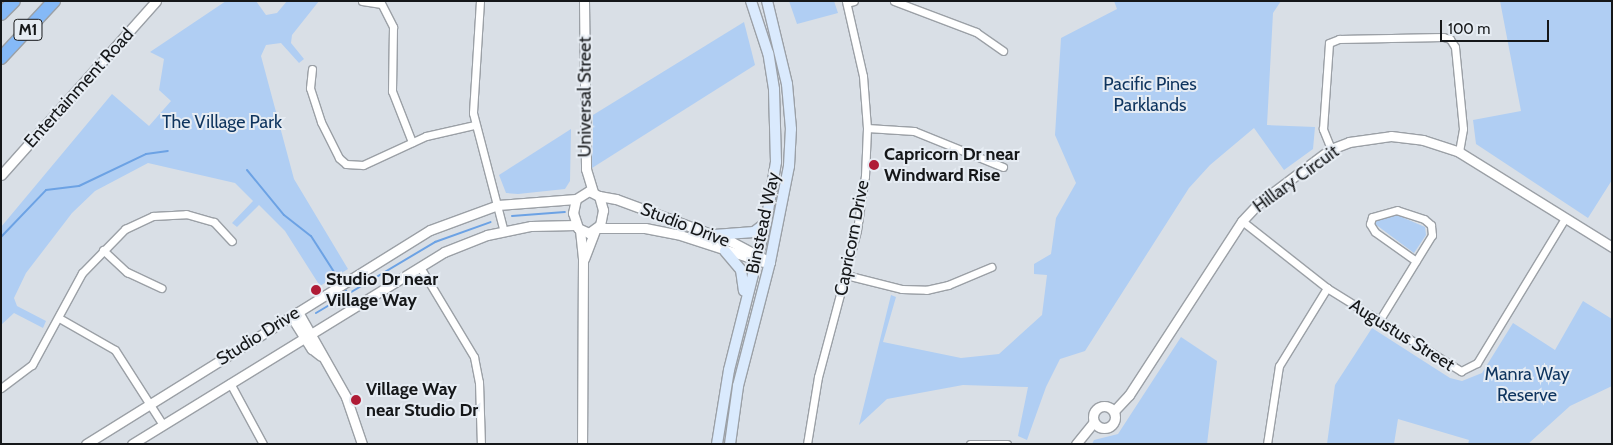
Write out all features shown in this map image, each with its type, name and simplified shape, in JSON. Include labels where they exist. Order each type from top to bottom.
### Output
[{"type":"highway","name":"M1","points":[[1,14],[14,1]]},
{"type":"highway","name":"M1","points":[[1,58],[54,1]]},
{"type":"main road","name":"Binstead Way","points":[[717,444],[723,398],[766,223],[778,130],[768,53],[751,1]]},
{"type":"main road","name":"Binstead Way","points":[[730,444],[738,386],[770,262],[789,166],[790,129],[787,84],[767,1]]},
{"type":"main road","points":[[714,235],[754,232],[766,223]]},
{"type":"main road","points":[[725,251],[743,275],[743,312]]},
{"type":"street","name":"Entertainment Road","points":[[1,175],[156,1]]},
{"type":"street","points":[[362,1],[380,2],[392,27],[392,91],[412,142]]},
{"type":"street","points":[[480,1],[474,125],[498,205],[504,232]]},
{"type":"street","name":"Universal Street","points":[[584,1],[586,169],[596,194]]},
{"type":"street","points":[[894,1],[976,32],[1002,51]]},
{"type":"street","name":"Capricorn Drive","points":[[807,444],[818,377],[846,275],[862,200],[867,128],[859,52],[849,2]]},
{"type":"street","points":[[1331,149],[1323,129],[1329,43],[1339,39],[1443,37],[1450,39],[1455,48],[1463,129],[1459,152]]},
{"type":"street","points":[[312,69],[310,88],[322,122],[339,158],[346,164],[363,165],[412,142],[474,125]]},
{"type":"street","points":[[867,128],[914,131],[1004,167]]},
{"type":"street","name":"Hillary Circuit","points":[[1114,411],[1129,395],[1242,221],[1259,203],[1331,149],[1365,137],[1390,136],[1423,140],[1459,152],[1612,248]]},
{"type":"street","points":[[582,444],[583,260],[578,228],[573,213],[576,199],[585,192],[596,194],[603,210],[583,260]]},
{"type":"street","name":"Studio Drive","points":[[596,194],[616,199],[714,235],[770,262]]},
{"type":"street","name":"Studio Drive","points":[[86,444],[430,230],[498,205],[576,199]]},
{"type":"street","points":[[1379,321],[1416,261],[1432,235],[1430,225],[1424,220],[1398,210],[1372,217],[1370,224],[1375,232],[1416,261]]},
{"type":"street","points":[[1,388],[32,365],[82,273],[103,250],[138,221],[164,213],[186,214],[214,222],[232,241]]},
{"type":"street","name":"Augustus Street","points":[[1242,221],[1327,288],[1454,369],[1472,368],[1565,218]]},
{"type":"street","name":"Studio Drive","points":[[132,444],[307,335],[457,246],[531,226],[578,228]]},
{"type":"street","points":[[578,228],[597,229]]},
{"type":"street","name":"Studio Drive","points":[[597,229],[645,228],[725,251],[757,257]]},
{"type":"street","points":[[103,250],[127,272],[161,288]]},
{"type":"street","points":[[420,267],[474,357],[479,382],[481,444]]},
{"type":"street","points":[[846,275],[920,290],[948,285],[991,267]]},
{"type":"street","points":[[1267,444],[1279,366],[1327,288]]},
{"type":"street","points":[[294,314],[350,405],[362,444]]},
{"type":"street","points":[[58,318],[115,350],[163,425]]},
{"type":"street","points":[[230,383],[263,444]]},
{"type":"street","points":[[1108,406],[1114,411],[1115,420],[1110,427],[1101,428],[1094,422],[1093,415],[1097,408],[1108,406]]},
{"type":"street","points":[[1076,444],[1094,422]]},
{"type":"street","points":[[970,444],[1007,444]]},
{"type":"green space","name":"The Village Park","points":[[226,1],[256,1],[266,15],[277,13],[287,1],[319,1],[292,35],[291,43],[304,59],[299,63],[281,43],[266,45],[261,56],[294,179],[348,269],[320,286],[285,231],[259,205],[237,227],[232,223],[253,201],[235,183],[148,163],[95,191],[72,213],[26,273],[14,298],[17,306],[46,321],[43,328],[14,313],[1,325],[1,227],[112,94],[149,126],[171,101],[159,90],[164,59],[150,52]]},
{"type":"green space","points":[[789,1],[834,1],[838,13],[797,24]]},
{"type":"green space","name":"Pacific Pines Parklands","points":[[1114,1],[1281,1],[1273,13],[1267,125],[1315,127],[1313,149],[1284,170],[1254,128],[1210,165],[1189,188],[1085,351],[1060,359],[1046,387],[1027,440],[1018,436],[1028,387],[963,385],[887,399],[859,425],[891,295],[896,297],[883,342],[961,358],[999,354],[1042,315],[1047,275],[1034,274],[1034,264],[1051,254],[1056,218],[1076,183],[1055,135],[1061,38],[1117,9]]},
{"type":"green space","points":[[1500,1],[1612,1],[1612,180],[1588,218],[1476,144],[1473,120],[1521,111]]},
{"type":"green space","points":[[744,22],[755,65],[592,168],[593,115]]},
{"type":"green space","points":[[571,129],[570,181],[565,189],[518,194],[506,193],[499,175]]},
{"type":"green space","points":[[1397,215],[1425,227],[1426,235],[1414,253],[1375,224],[1378,217]]},
{"type":"green space","name":"Manra Way Reserve","points":[[1583,301],[1612,319],[1612,386],[1570,406],[1528,444],[1468,444],[1469,440],[1398,419],[1394,444],[1327,444],[1335,385],[1372,328],[1450,378],[1462,381],[1482,373],[1513,323],[1555,350]]},
{"type":"green space","points":[[1181,337],[1217,361],[1207,444],[1092,444],[1094,440],[1118,434]]},
{"type":"waterway","points":[[1,237],[46,190],[79,186],[146,154],[168,151]]},
{"type":"waterway","points":[[247,170],[284,215],[311,236],[336,275]]},
{"type":"waterway","points":[[512,216],[565,212]]},
{"type":"waterway","points":[[316,313],[435,242],[491,222]]},
{"type":"waterway","points":[[345,289],[348,294]]},
{"type":"place","name":"Capricorn Dr near Windward Rise","points":[[874,165]]},
{"type":"place","name":"Studio Dr near Village Way","points":[[316,290]]},
{"type":"place","name":"Village Way near Studio Dr","points":[[356,400]]}]
